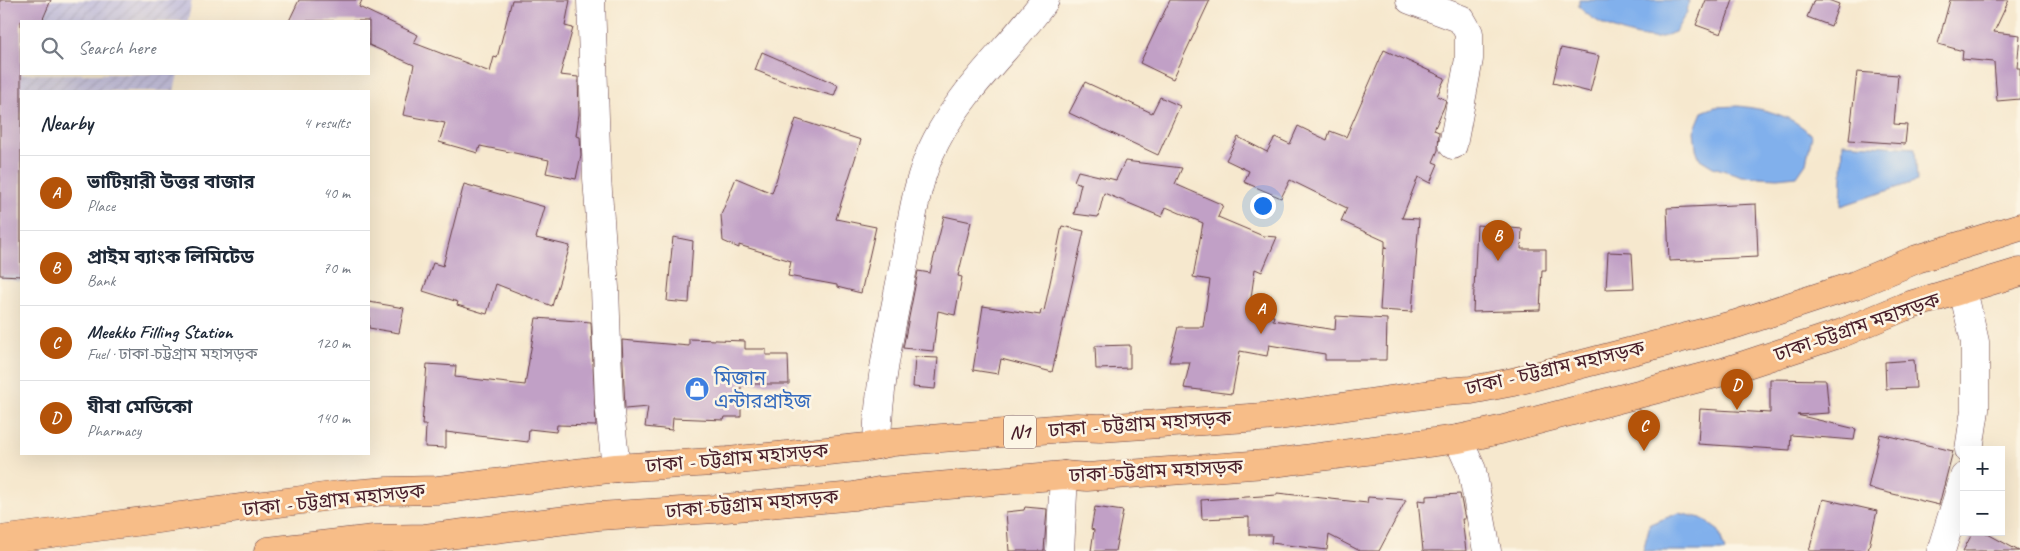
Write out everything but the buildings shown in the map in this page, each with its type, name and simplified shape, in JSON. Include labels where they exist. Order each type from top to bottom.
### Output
[{"type":"highway","name":"ঢাকা - চট্টগ্রাম মহাসড়ক","points":[[0,540],[339,495],[387,491],[438,490],[616,468],[728,461],[1077,427],[1100,428],[1278,416],[1444,392],[1471,390],[1513,382],[1736,324],[1855,284],[1917,259],[2020,227]]},
{"type":"highway","name":"ঢাকা-চট্টগ্রাম মহাসড়ক","points":[[268,551],[374,539],[424,545],[598,516],[715,509],[854,496],[879,491],[1064,475],[1087,476],[1265,464],[1458,439],[1722,372],[1834,336],[1904,307],[2020,272]]},
{"type":"street","points":[[591,0],[597,178],[605,288],[609,403],[616,468]]},
{"type":"street","points":[[877,445],[883,373],[914,205],[924,171],[936,141],[955,111],[1045,0]]},
{"type":"street","points":[[1410,0],[1461,19],[1468,33],[1469,59],[1454,144]]},
{"type":"street","points":[[1963,290],[1975,342],[1975,410],[1970,446]]},
{"type":"street","points":[[1458,439],[1472,470],[1487,551]]},
{"type":"street","points":[[1060,551],[1064,475]]},
{"type":"street","points":[[1941,551],[1960,491]]},
{"type":"shaded area","points":[[0,0],[192,0],[188,20],[20,20],[20,75],[178,75],[174,90],[20,90],[20,282],[0,278]]},
{"type":"water","points":[[1579,0],[1689,0],[1687,12],[1675,32],[1656,38],[1633,35],[1603,24],[1579,7]]},
{"type":"water","points":[[1738,106],[1778,114],[1796,123],[1812,136],[1806,163],[1797,176],[1777,178],[1742,176],[1713,167],[1700,159],[1696,149],[1694,131],[1702,112],[1715,107]]},
{"type":"water","points":[[1843,143],[1915,148],[1917,181],[1841,206]]},
{"type":"water","points":[[1679,513],[1701,518],[1719,531],[1725,551],[1643,551],[1650,524]]},
{"type":"place","name":"প্রাইম ব্যাংক লিমিটেড","points":[[1498,261]]},
{"type":"place","name":"ভাটিয়ারী উত্তর বাজার","points":[[1261,334]]},
{"type":"place","name":"মিজান এন্টারপ্রাইজ","points":[[697,389]]},
{"type":"place","name":"যীবা মেডিকো","points":[[1737,410]]},
{"type":"place","name":"Meekko Filling Station","points":[[1644,451]]}]
